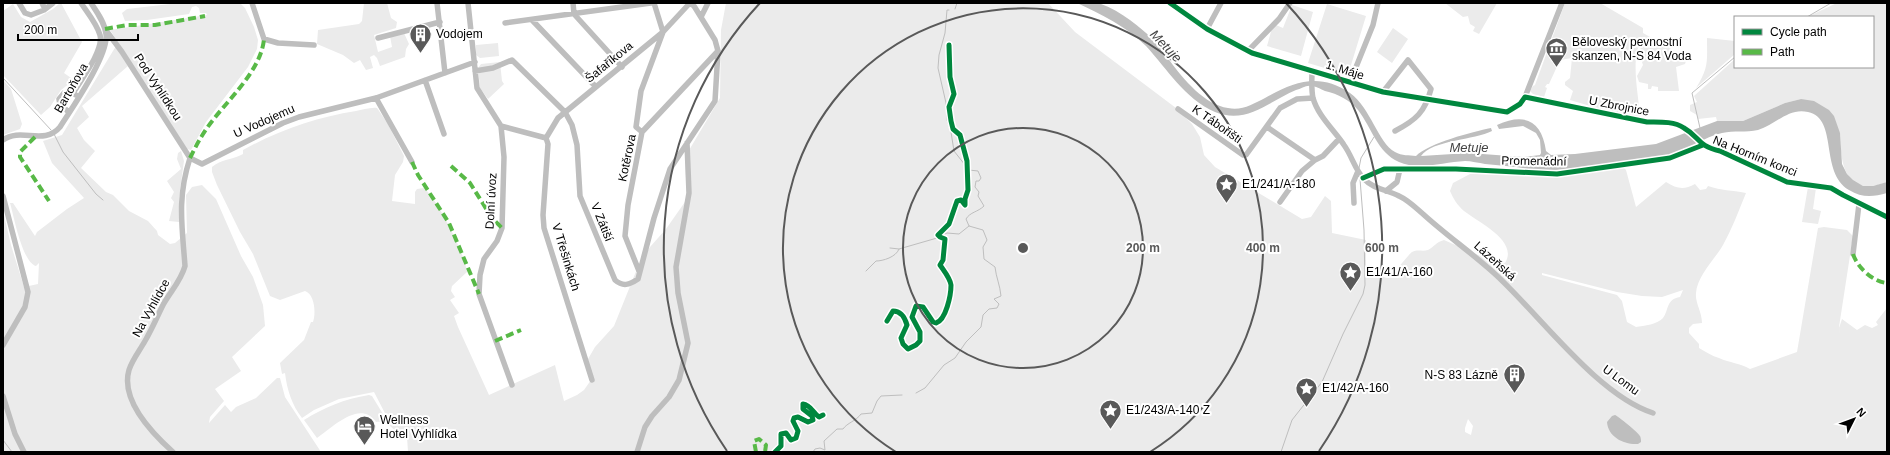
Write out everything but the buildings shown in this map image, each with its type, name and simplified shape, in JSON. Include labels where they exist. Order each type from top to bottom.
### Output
[{"type":"street","points":[[19,3],[25,13],[30,15],[45,9],[53,3]]},
{"type":"street","points":[[42,3],[45,9]]},
{"type":"street","points":[[69,112],[60,104],[59,99],[64,93],[74,91],[97,53],[100,36],[81,3]]},
{"type":"street","name":"Bartoňova","points":[[3,140],[13,136],[49,136],[60,127],[103,54],[107,41],[105,29],[91,3]]},
{"type":"street","points":[[252,3],[264,40],[278,43],[314,45]]},
{"type":"street","points":[[437,3],[445,73]]},
{"type":"street","points":[[468,3],[477,88],[501,126],[546,138]]},
{"type":"street","points":[[573,3],[574,14],[622,67]]},
{"type":"street","points":[[505,23],[653,3],[663,32],[641,91],[636,127],[642,132]]},
{"type":"street","points":[[689,3],[694,6],[715,40],[718,51]]},
{"type":"street","name":"Šafaříkova","points":[[546,138],[554,124],[565,112],[663,32],[689,3]]},
{"type":"street","points":[[701,17],[708,3]]},
{"type":"street","name":"1. Máje","points":[[1170,3],[1207,29],[1248,51],[1383,92],[1507,112],[1520,104],[1525,98]]},
{"type":"street","points":[[1207,29],[1221,3]]},
{"type":"street","points":[[1248,51],[1279,19],[1290,3]]},
{"type":"street","points":[[1350,82],[1373,26],[1378,3]]},
{"type":"street","points":[[1525,98],[1562,3]]},
{"type":"street","points":[[532,20],[596,87]]},
{"type":"street","points":[[378,38],[440,22]]},
{"type":"street","name":"Pod Vyhlídkou","points":[[105,29],[122,52],[190,158]]},
{"type":"street","name":"Kotěrova","points":[[639,271],[625,236],[628,206],[642,132],[718,51]]},
{"type":"street","name":"V Zátiší","points":[[475,71],[493,68],[512,60],[565,112],[572,125],[577,145],[580,196],[614,280],[619,284],[629,285],[638,279],[639,271],[670,169],[715,101],[718,51]]},
{"type":"street","points":[[1383,92],[1408,60],[1431,89],[1428,100],[1414,121],[1395,131]]},
{"type":"street","name":"U Vodojemu","points":[[190,158],[202,164],[283,123],[306,115],[376,98],[475,62]]},
{"type":"street","name":"Lázeňská","points":[[1312,70],[1313,95],[1321,116],[1345,146],[1358,171],[1369,184],[1407,200],[1437,227],[1458,241],[1495,274],[1580,360]]},
{"type":"street","points":[[425,80],[444,134]]},
{"type":"street","points":[[74,91],[78,96]]},
{"type":"street","name":"K Tábořišti","points":[[1178,109],[1243,155],[1248,154],[1280,108],[1297,99],[1313,95]]},
{"type":"street","points":[[376,98],[412,162]]},
{"type":"street","name":"U Zbrojnice","points":[[1525,98],[1647,122],[1667,123],[1681,126],[1703,145]]},
{"type":"street","name":"Dolní úvoz","points":[[501,126],[504,157],[502,228],[497,241],[484,259],[478,294],[512,385]]},
{"type":"street","points":[[1267,127],[1315,160]]},
{"type":"street","name":"V Třešinkách","points":[[546,138],[548,144],[543,215],[544,228],[592,380]]},
{"type":"street","points":[[1280,202],[1302,171],[1315,160],[1323,156],[1339,139]]},
{"type":"street","points":[[638,452],[645,427],[680,380],[688,338],[678,293],[676,268],[689,193],[687,143]]},
{"type":"street","name":"Na Horním konci","points":[[1703,145],[1720,151],[1787,182],[1826,186],[1887,217]]},
{"type":"street","name":"Na Vyhlídce","points":[[173,452],[154,436],[134,406],[128,386],[128,378],[134,359],[146,340],[163,305],[183,274],[186,266],[180,209],[184,178],[190,158]]},
{"type":"street","points":[[1386,191],[1397,182],[1400,169]]},
{"type":"street","points":[[1354,204],[1354,183],[1358,171]]},
{"type":"street","points":[[3,196],[28,292],[26,304],[3,345]]},
{"type":"street","points":[[1853,254],[1859,204]]},
{"type":"street","name":"U Lomu","points":[[1580,360],[1612,390],[1653,413]]},
{"type":"street","points":[[3,396],[15,434],[24,452]]},
{"type":"shaded area","points":[[60,3],[82,42],[64,73],[74,80],[61,90],[50,107],[41,115],[3,75],[3,11],[13,4],[21,17],[30,22],[53,9]]},
{"type":"shaded area","points":[[179,3],[240,3],[245,8],[258,40],[257,49],[248,67],[206,122],[191,150],[187,149],[110,30],[207,15],[206,13],[200,13],[199,8],[196,6],[192,7],[189,14],[147,20],[125,21],[122,13],[127,9]]},
{"type":"shaded area","points":[[364,3],[387,3],[391,18],[397,22],[396,28],[374,35],[378,52],[392,47],[390,36],[404,33],[409,44],[406,49],[405,57],[380,66],[374,55],[370,57],[373,68],[366,70],[360,60],[354,63],[343,55],[317,44],[318,30],[359,24],[362,21]]},
{"type":"shaded area","points":[[726,3],[1048,3],[1075,32],[1176,108],[1192,124],[1200,137],[1204,155],[1215,167],[1302,219],[1311,217],[1325,196],[1331,201],[1332,233],[1366,240],[1366,269],[1387,278],[1391,276],[1412,252],[1428,250],[1444,240],[1485,258],[1505,263],[1508,255],[1502,240],[1487,226],[1464,211],[1450,191],[1453,183],[1470,174],[1541,175],[1624,168],[1626,170],[1636,207],[1666,182],[1680,188],[1695,184],[1700,190],[1706,189],[1708,186],[1722,190],[1746,193],[1726,239],[1703,274],[1697,287],[1696,297],[1702,323],[1693,324],[1689,328],[1689,333],[1699,344],[1699,348],[1714,356],[1750,369],[1797,352],[1818,228],[1824,227],[1847,230],[1853,236],[1839,328],[1842,319],[1857,330],[1865,325],[1872,328],[1878,325],[1876,322],[1887,308],[1887,452],[408,452],[407,437],[401,436],[384,422],[376,422],[369,416],[362,413],[354,414],[338,422],[317,438],[304,420],[327,407],[343,401],[369,395],[372,396],[386,419],[388,419],[374,392],[339,399],[314,410],[302,418],[298,413],[290,397],[285,373],[282,374],[280,363],[304,340],[314,318],[313,300],[305,291],[280,300],[270,296],[253,254],[240,232],[217,185],[212,172],[212,167],[219,162],[243,154],[243,150],[283,131],[327,117],[369,108],[377,108],[388,124],[404,156],[403,162],[395,175],[392,201],[415,204],[415,192],[417,189],[424,188],[430,194],[443,215],[461,253],[467,272],[452,286],[451,291],[455,297],[450,300],[459,313],[454,316],[458,327],[489,395],[555,365],[564,401],[584,390],[591,380],[588,359],[595,347],[614,326],[637,269],[650,247],[666,229],[687,199],[685,157],[720,98],[721,30]],"holes":[[[1542,273],[1617,292],[1642,296],[1662,297],[1683,290],[1680,297],[1675,298],[1670,302],[1665,315],[1661,320],[1636,327],[1627,322],[1622,301],[1617,295],[1542,275]],[[1615,415],[1639,434],[1641,437],[1641,442]],[[1468,419],[1473,426],[1471,435],[1465,432]]]},
{"type":"shaded area","points":[[1077,3],[1098,3],[1116,11],[1130,20],[1160,46],[1181,76],[1195,90],[1203,97],[1219,106],[1233,109],[1243,108],[1252,105],[1276,92],[1296,84],[1307,82],[1317,81],[1339,87],[1357,99],[1364,107],[1384,141],[1395,152],[1400,154],[1416,156],[1422,151],[1440,142],[1491,128],[1492,131],[1485,134],[1444,143],[1434,147],[1421,156],[1469,153],[1523,157],[1540,155],[1540,140],[1536,133],[1523,126],[1499,129],[1497,125],[1516,119],[1530,122],[1536,126],[1541,132],[1546,151],[1551,155],[1575,154],[1656,144],[1717,121],[1743,121],[1785,103],[1801,99],[1814,101],[1829,110],[1834,116],[1840,133],[1842,164],[1847,174],[1863,186],[1873,186],[1887,182],[1887,193],[1863,196],[1849,190],[1840,182],[1834,171],[1827,135],[1823,125],[1817,117],[1808,112],[1801,111],[1788,114],[1758,130],[1726,132],[1715,135],[1669,156],[1618,164],[1536,171],[1517,167],[1467,161],[1423,166],[1406,165],[1391,158],[1385,152],[1363,117],[1351,103],[1335,94],[1314,86],[1307,86],[1296,90],[1248,114],[1237,116],[1215,112],[1194,99],[1185,91],[1139,39],[1104,16]]},
{"type":"shaded area","points":[[1445,3],[1497,3],[1479,34],[1473,31],[1475,27],[1470,24],[1468,16],[1463,17]]},
{"type":"shaded area","points":[[1565,3],[1600,3],[1643,28],[1643,33],[1687,58],[1685,64],[1676,67],[1679,91],[1658,91],[1658,87],[1652,86],[1651,89],[1648,89],[1648,84],[1639,82],[1637,76],[1643,65],[1640,56],[1641,42],[1636,58],[1636,78],[1640,117],[1597,108],[1570,100],[1573,91],[1565,85],[1565,82],[1570,78],[1572,58],[1560,60],[1549,84],[1545,87],[1547,88],[1544,97],[1533,94],[1530,91],[1535,85]]},
{"type":"shaded area","points":[[1837,3],[1887,3],[1887,182],[1872,186],[1863,186],[1855,183],[1850,178],[1843,164],[1840,133],[1801,99],[1785,103],[1743,121],[1717,121],[1716,117],[1698,119],[1697,115],[1690,111],[1690,105],[1697,102],[1694,96],[1734,60],[1734,68],[1874,68],[1874,16],[1809,16]]},
{"type":"shaded area","points":[[1327,4],[1366,16],[1348,75],[1308,63]]},
{"type":"shaded area","points":[[1292,5],[1313,12],[1301,56],[1267,46],[1272,28],[1276,25],[1283,28]]},
{"type":"shaded area","points":[[1393,28],[1408,39],[1392,63],[1377,52]]},
{"type":"shaded area","points":[[1707,38],[1734,41],[1734,55],[1696,88],[1705,69]]},
{"type":"shaded area","points":[[498,43],[499,56],[480,58],[476,55],[476,45]]},
{"type":"shaded area","points":[[116,46],[128,66],[82,106],[89,117],[77,128],[84,140],[95,151],[81,168],[106,192],[113,195],[129,211],[148,221],[157,231],[158,235],[170,244],[175,243],[187,233],[186,195],[192,187],[202,185],[216,199],[241,256],[253,277],[263,305],[265,326],[232,357],[241,371],[215,389],[224,401],[210,417],[209,423],[225,405],[231,412],[236,407],[256,398],[277,378],[280,378],[285,397],[321,452],[3,452],[3,211],[11,245],[24,287],[38,284],[39,263],[36,266],[31,263],[23,248],[10,203],[13,203],[35,236],[37,232],[84,198],[52,163],[43,141],[62,135]]},
{"type":"shaded area","points":[[500,62],[502,81],[504,84],[488,99],[480,88],[478,68],[481,64]]},
{"type":"shaded area","points":[[3,80],[11,89],[22,124],[20,129],[3,135]]},
{"type":"shaded area","points":[[181,151],[184,161],[179,197],[179,222],[169,221],[174,202],[171,198],[174,192],[167,181],[181,169],[177,159],[178,153]]},
{"type":"shaded area","points":[[1808,187],[1816,188],[1813,209],[1821,211],[1818,224],[1802,222]]},
{"type":"shaded area","points":[[1615,415],[1639,434],[1641,437],[1641,442],[1638,444],[1627,443],[1618,439],[1610,432],[1607,422],[1612,416]]},
{"type":"waterway","points":[[955,9],[957,3]]},
{"type":"waterway","points":[[1809,16],[1831,3]]},
{"type":"waterway","points":[[916,393],[925,388],[944,365],[955,358],[966,342],[981,327],[983,315],[989,309],[997,308],[999,304],[994,299],[1001,296],[995,267],[984,259],[983,247],[987,240],[983,230],[969,226],[966,219],[984,206],[978,196],[979,192],[975,187],[976,181],[979,181],[981,178],[978,171],[969,170],[954,151],[951,132],[947,120],[946,103],[938,68],[939,55],[945,33],[947,10],[949,10]]},
{"type":"waterway","points":[[1700,128],[1692,93],[1734,58]]},
{"type":"waterway","points":[[3,78],[51,130]]},
{"type":"waterway","points":[[54,134],[63,152],[96,194],[103,200]]},
{"type":"waterway","points":[[1359,168],[1361,158],[1374,137]]},
{"type":"waterway","points":[[1281,452],[1292,420],[1322,382],[1343,334],[1363,294],[1365,285],[1364,230],[1360,179]]},
{"type":"waterway","points":[[940,236],[947,233],[959,234],[969,226]]},
{"type":"waterway","points":[[866,271],[876,261],[892,256],[899,249],[937,238]]},
{"type":"waterway","points":[[890,248],[899,249]]},
{"type":"waterway","points":[[813,452],[815,449],[820,448],[825,450],[824,441],[837,429],[843,429],[861,414],[872,413],[881,396],[902,395]]},
{"type":"waterway","points":[[3,440],[12,452]]},
{"type":"marked path","points":[[105,29],[127,25],[155,25],[205,16]]},
{"type":"marked path","points":[[190,158],[200,139],[214,118],[249,75],[256,63],[264,39]]},
{"type":"marked path","points":[[35,137],[20,152],[20,157],[49,201]]},
{"type":"marked path","points":[[412,162],[418,175],[449,223],[479,294]]},
{"type":"marked path","points":[[451,166],[470,183],[492,218],[502,228]]},
{"type":"marked path","points":[[1853,254],[1858,264],[1866,273],[1876,280],[1887,283]]},
{"type":"marked path","points":[[495,341],[521,330]]},
{"type":"marked path","points":[[756,452],[754,441],[759,439],[766,445],[765,452]]},
{"type":"cycle path","points":[[1170,3],[1207,29],[1252,53],[1383,92],[1507,112],[1520,104],[1525,97],[1647,122],[1666,122],[1676,124],[1689,131],[1707,147],[1720,151],[1787,182],[1831,188],[1887,217]]},
{"type":"cycle path","points":[[887,321],[893,311],[896,311],[902,315],[907,325],[901,338],[903,344],[908,349],[920,341],[920,332],[912,317],[916,306],[923,307],[933,322],[936,323],[943,317],[949,301],[951,285],[947,275],[940,265],[943,260],[945,239],[938,235],[949,224],[957,201],[961,200],[965,205],[968,190],[967,161],[960,135],[953,129],[949,107],[954,94],[950,77],[949,45]]},
{"type":"cycle path","name":"Promenádní","points":[[1363,178],[1384,169],[1456,169],[1557,174],[1670,158],[1703,145]]},
{"type":"cycle path","points":[[775,452],[781,446],[781,434],[786,433],[791,440],[796,438],[798,431],[793,421],[794,418],[798,417],[808,422],[813,420],[812,416],[803,409],[803,404],[810,407],[819,417],[823,415]]},
{"type":"place","name":"Vodojem","points":[[420,54]]},
{"type":"place","name":"Běloveský pevnostní skanzen, N-S 84 Voda","points":[[1557,68]]},
{"type":"place","name":"E1/241/A-180","points":[[1226,204]]},
{"type":"place","name":"E1/41/A-160","points":[[1351,292]]},
{"type":"place","name":"N-S 83 Lázně","points":[[1514,394]]},
{"type":"place","name":"E1/42/A-160","points":[[1307,408]]},
{"type":"place","name":"E1/243/A-140 Z","points":[[1111,430]]},
{"type":"place","name":"Wellness Hotel Vyhlídka","points":[[364,446]]},
{"type":"water label","name":"Metuje","points":[[1166,46]]},
{"type":"water label","name":"Metuje","points":[[1469,147]]}]
